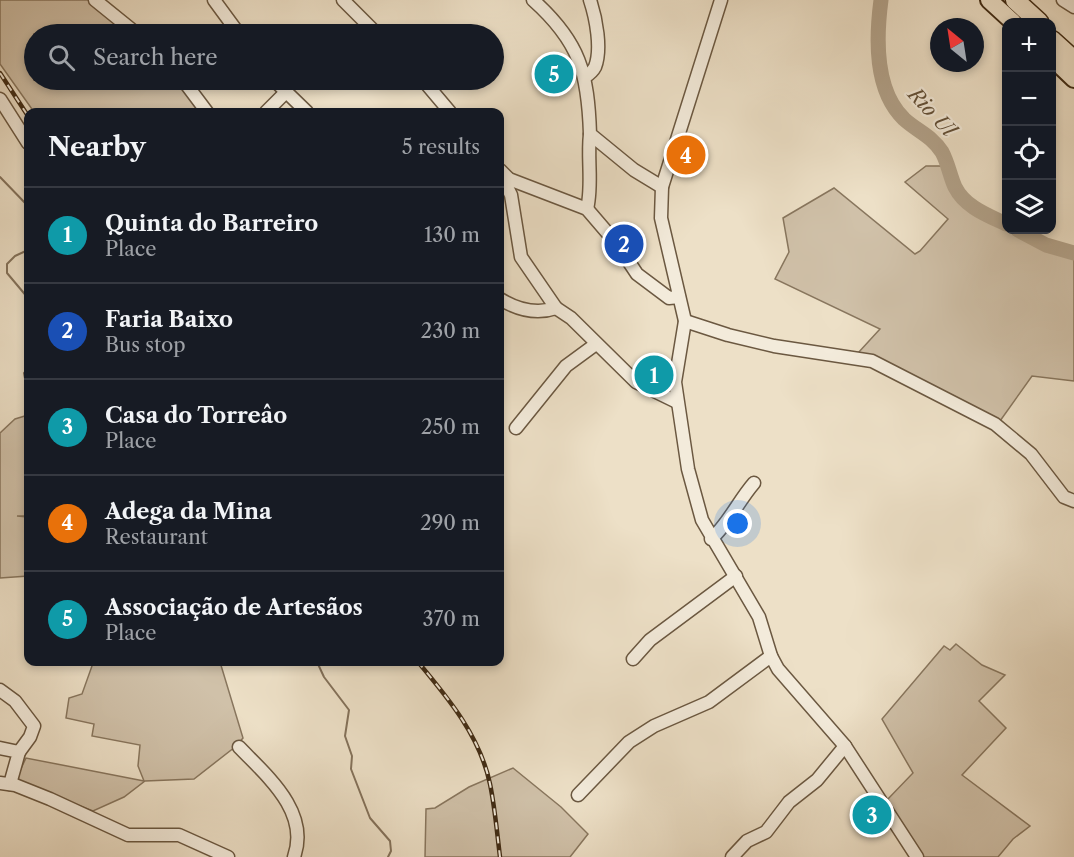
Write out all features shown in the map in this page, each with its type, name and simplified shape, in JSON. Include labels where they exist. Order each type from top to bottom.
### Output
[{"type":"highway","points":[[1008,0],[1027,18]]},
{"type":"highway","points":[[1015,0],[1035,18]]},
{"type":"highway","points":[[1056,37],[1074,53]]},
{"type":"highway","points":[[1056,44],[1074,60]]},
{"type":"main road","points":[[989,0],[1009,18]]},
{"type":"main road","points":[[1056,62],[1074,79]]},
{"type":"street","points":[[95,0],[125,24]]},
{"type":"street","points":[[214,0],[232,24]]},
{"type":"street","points":[[343,0],[367,24]]},
{"type":"street","points":[[533,0],[562,28],[578,58],[589,90],[588,152],[592,188],[587,209]]},
{"type":"street","points":[[585,77],[595,68],[597,45],[594,14],[590,0]]},
{"type":"street","points":[[721,0],[662,187],[662,218],[685,321],[675,371],[677,402],[688,470],[702,520],[711,539],[736,576],[759,617],[771,656],[786,680],[845,746],[917,857]]},
{"type":"street","points":[[1063,0],[1074,8]]},
{"type":"street","points":[[190,90],[204,108]]},
{"type":"street","points":[[282,90],[302,108]]},
{"type":"street","points":[[431,90],[447,108]]},
{"type":"street","points":[[270,108],[285,93]]},
{"type":"street","points":[[0,99],[24,137]]},
{"type":"street","points":[[590,134],[634,170],[662,187]]},
{"type":"street","points":[[504,175],[587,209],[617,244],[637,274],[669,298],[679,297]]},
{"type":"street","points":[[504,175],[511,195],[521,257],[556,308],[571,318],[636,382],[677,402]]},
{"type":"street","points":[[504,301],[528,311],[545,312],[556,308]]},
{"type":"street","points":[[685,321],[728,335],[774,346],[872,361],[995,424],[1031,454],[1064,497],[1074,501]]},
{"type":"street","points":[[516,428],[566,366],[596,344]]},
{"type":"street","points":[[711,539],[722,530],[725,521],[754,483]]},
{"type":"street","points":[[633,659],[650,640],[736,576]]},
{"type":"street","points":[[578,795],[629,742],[654,726],[710,702],[771,656]]},
{"type":"street","points":[[0,690],[15,701],[34,726],[5,784],[50,799],[128,835],[180,835],[228,857]]},
{"type":"street","points":[[732,857],[747,842],[766,832],[789,802],[817,780],[845,746]]},
{"type":"street","points":[[239,747],[262,771],[293,810],[300,834],[294,857]]},
{"type":"street","points":[[0,748],[19,752]]},
{"type":"shaded area","points":[[0,0],[89,0],[119,24],[24,24],[24,90],[186,90],[200,108],[31,108],[0,64]]},
{"type":"shaded area","points":[[926,166],[945,166],[956,197],[981,217],[1002,228],[1002,234],[1015,234],[1074,256],[1074,381],[1032,376],[1000,421],[858,353],[880,329],[775,279],[789,252],[783,218],[834,188],[915,254],[920,251],[948,219],[905,182]]},
{"type":"shaded area","points":[[24,416],[24,516],[17,516],[24,517],[24,576],[0,578],[0,433],[15,419]]},
{"type":"shaded area","points":[[956,644],[982,665],[1005,675],[979,701],[1006,728],[962,775],[1030,826],[1013,839],[998,857],[923,857],[886,801],[913,773],[882,719],[944,646],[950,650]]},
{"type":"shaded area","points":[[92,666],[221,666],[243,738],[194,779],[145,781],[124,797],[93,811],[15,781],[26,758],[144,781],[138,766],[140,745],[92,736],[94,724],[66,718],[69,698],[82,694]]},
{"type":"shaded area","points":[[513,768],[561,807],[588,834],[570,857],[425,857],[426,809],[435,808],[469,787]]},
{"type":"waterway","name":"Rio Ul","points":[[881,0],[878,31],[879,63],[887,94],[894,107],[904,119],[938,146],[959,194],[977,210],[1002,222]]},
{"type":"waterway","points":[[0,177],[24,202]]},
{"type":"waterway","name":"Rio Ul","points":[[1025,234],[1046,245],[1074,253]]},
{"type":"waterway","points":[[24,252],[15,256],[7,264],[7,273],[24,293]]},
{"type":"waterway","points":[[319,666],[324,677],[349,710],[345,736],[352,756],[351,769],[370,818],[390,841],[391,851],[388,857]]},
{"type":"railway","points":[[0,73],[24,110]]},
{"type":"railway","points":[[421,666],[462,718],[479,750],[490,784],[500,857]]},
{"type":"place","name":"Associação de Artesãos","points":[[554,74]]},
{"type":"place","name":"Adega da Mina","points":[[686,155]]},
{"type":"place","name":"Faria Baixo","points":[[624,244]]},
{"type":"place","name":"Quinta do Barreiro","points":[[654,375]]},
{"type":"place","name":"Casa do Torreâo","points":[[872,815]]}]
